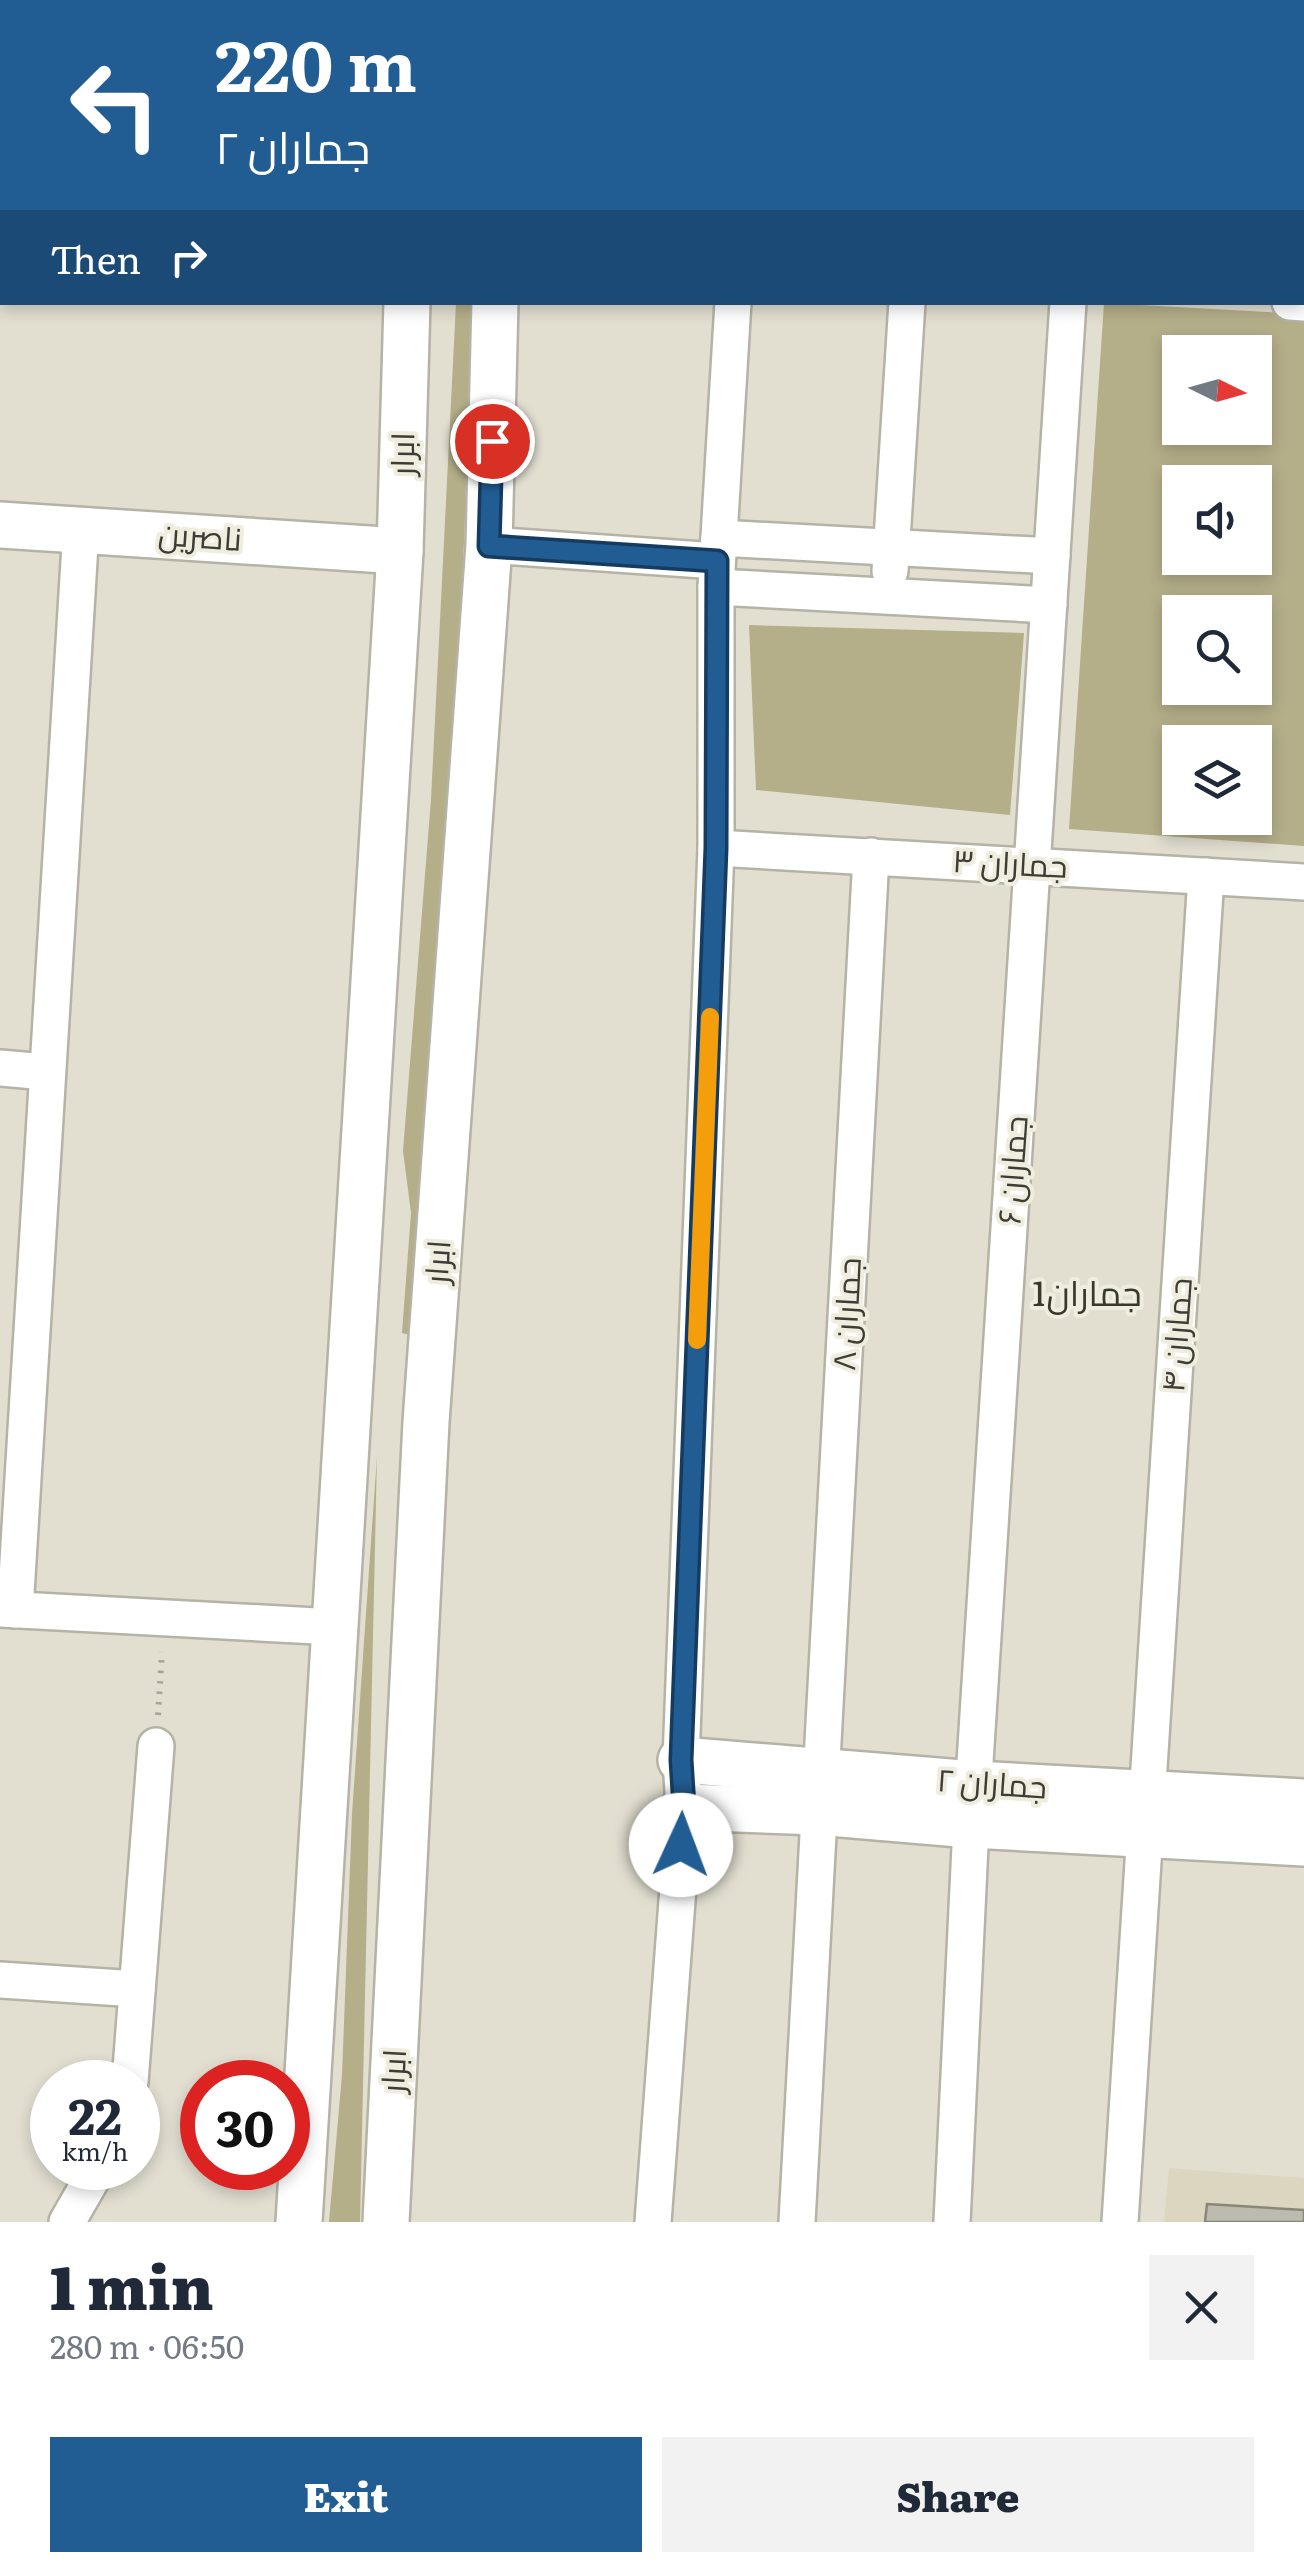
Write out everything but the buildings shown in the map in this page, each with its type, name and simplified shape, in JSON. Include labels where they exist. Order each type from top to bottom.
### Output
[{"type":"street","name":"ابرار","points":[[299,2222],[400,551],[407,305]]},
{"type":"street","name":"ابرار","points":[[386,2222],[426,1422],[489,546],[494,305]]},
{"type":"street","points":[[653,2222],[684,1807],[681,1760],[716,848],[717,562],[733,305]]},
{"type":"street","points":[[888,596],[906,305]]},
{"type":"street","name":"جماران ۶","points":[[952,2222],[972,1805],[1068,305]]},
{"type":"street","name":"ناصرین","points":[[0,525],[400,551]]},
{"type":"street","points":[[80,528],[8,1610],[335,1627]]},
{"type":"street","points":[[489,546],[717,562],[888,596],[1050,605]]},
{"type":"street","points":[[717,562],[891,547],[1052,556]]},
{"type":"street","name":"جماران ۳","points":[[716,848],[1304,882]]},
{"type":"street","name":"جماران ۸","points":[[797,2222],[871,856]]},
{"type":"street","name":"جماران ۴","points":[[1120,2222],[1206,876]]},
{"type":"street","points":[[0,1068],[46,1072]]},
{"type":"street","points":[[132,2060],[156,1746]]},
{"type":"street","name":"جماران ۲","points":[[681,1760],[820,1792],[972,1805],[1146,1814],[1304,1802]]},
{"type":"street","name":"جماران ۲","points":[[684,1807],[820,1792]]},
{"type":"street","name":"جماران ۲","points":[[1146,1814],[1304,1843]]},
{"type":"street","points":[[0,1980],[137,1989]]},
{"type":"street","points":[[67,2222],[85,2190]]},
{"type":"path","points":[[156,1746],[165,1618]]},
{"type":"shaded area","points":[[456,305],[474,305],[458,684],[414,1336],[402,1333],[411,1213],[403,1151],[431,799]]},
{"type":"shaded area","points":[[1104,305],[1304,314],[1304,846],[1069,829]]},
{"type":"shaded area","points":[[749,625],[1024,633],[1010,815],[756,790]]},
{"type":"shaded area","points":[[377,1456],[360,2222],[329,2222],[342,2075],[352,1814]]},
{"type":"shaded area","points":[[1169,2168],[1304,2178],[1304,2222],[1164,2222]]},
{"type":"slow traffic","points":[[697,1340],[710,1017]]},
{"type":"district","name":"جماران1","points":[[1087,1294]]},
{"type":"route","points":[[492,441],[489,546],[717,561],[716,848],[681,1845]]}]
